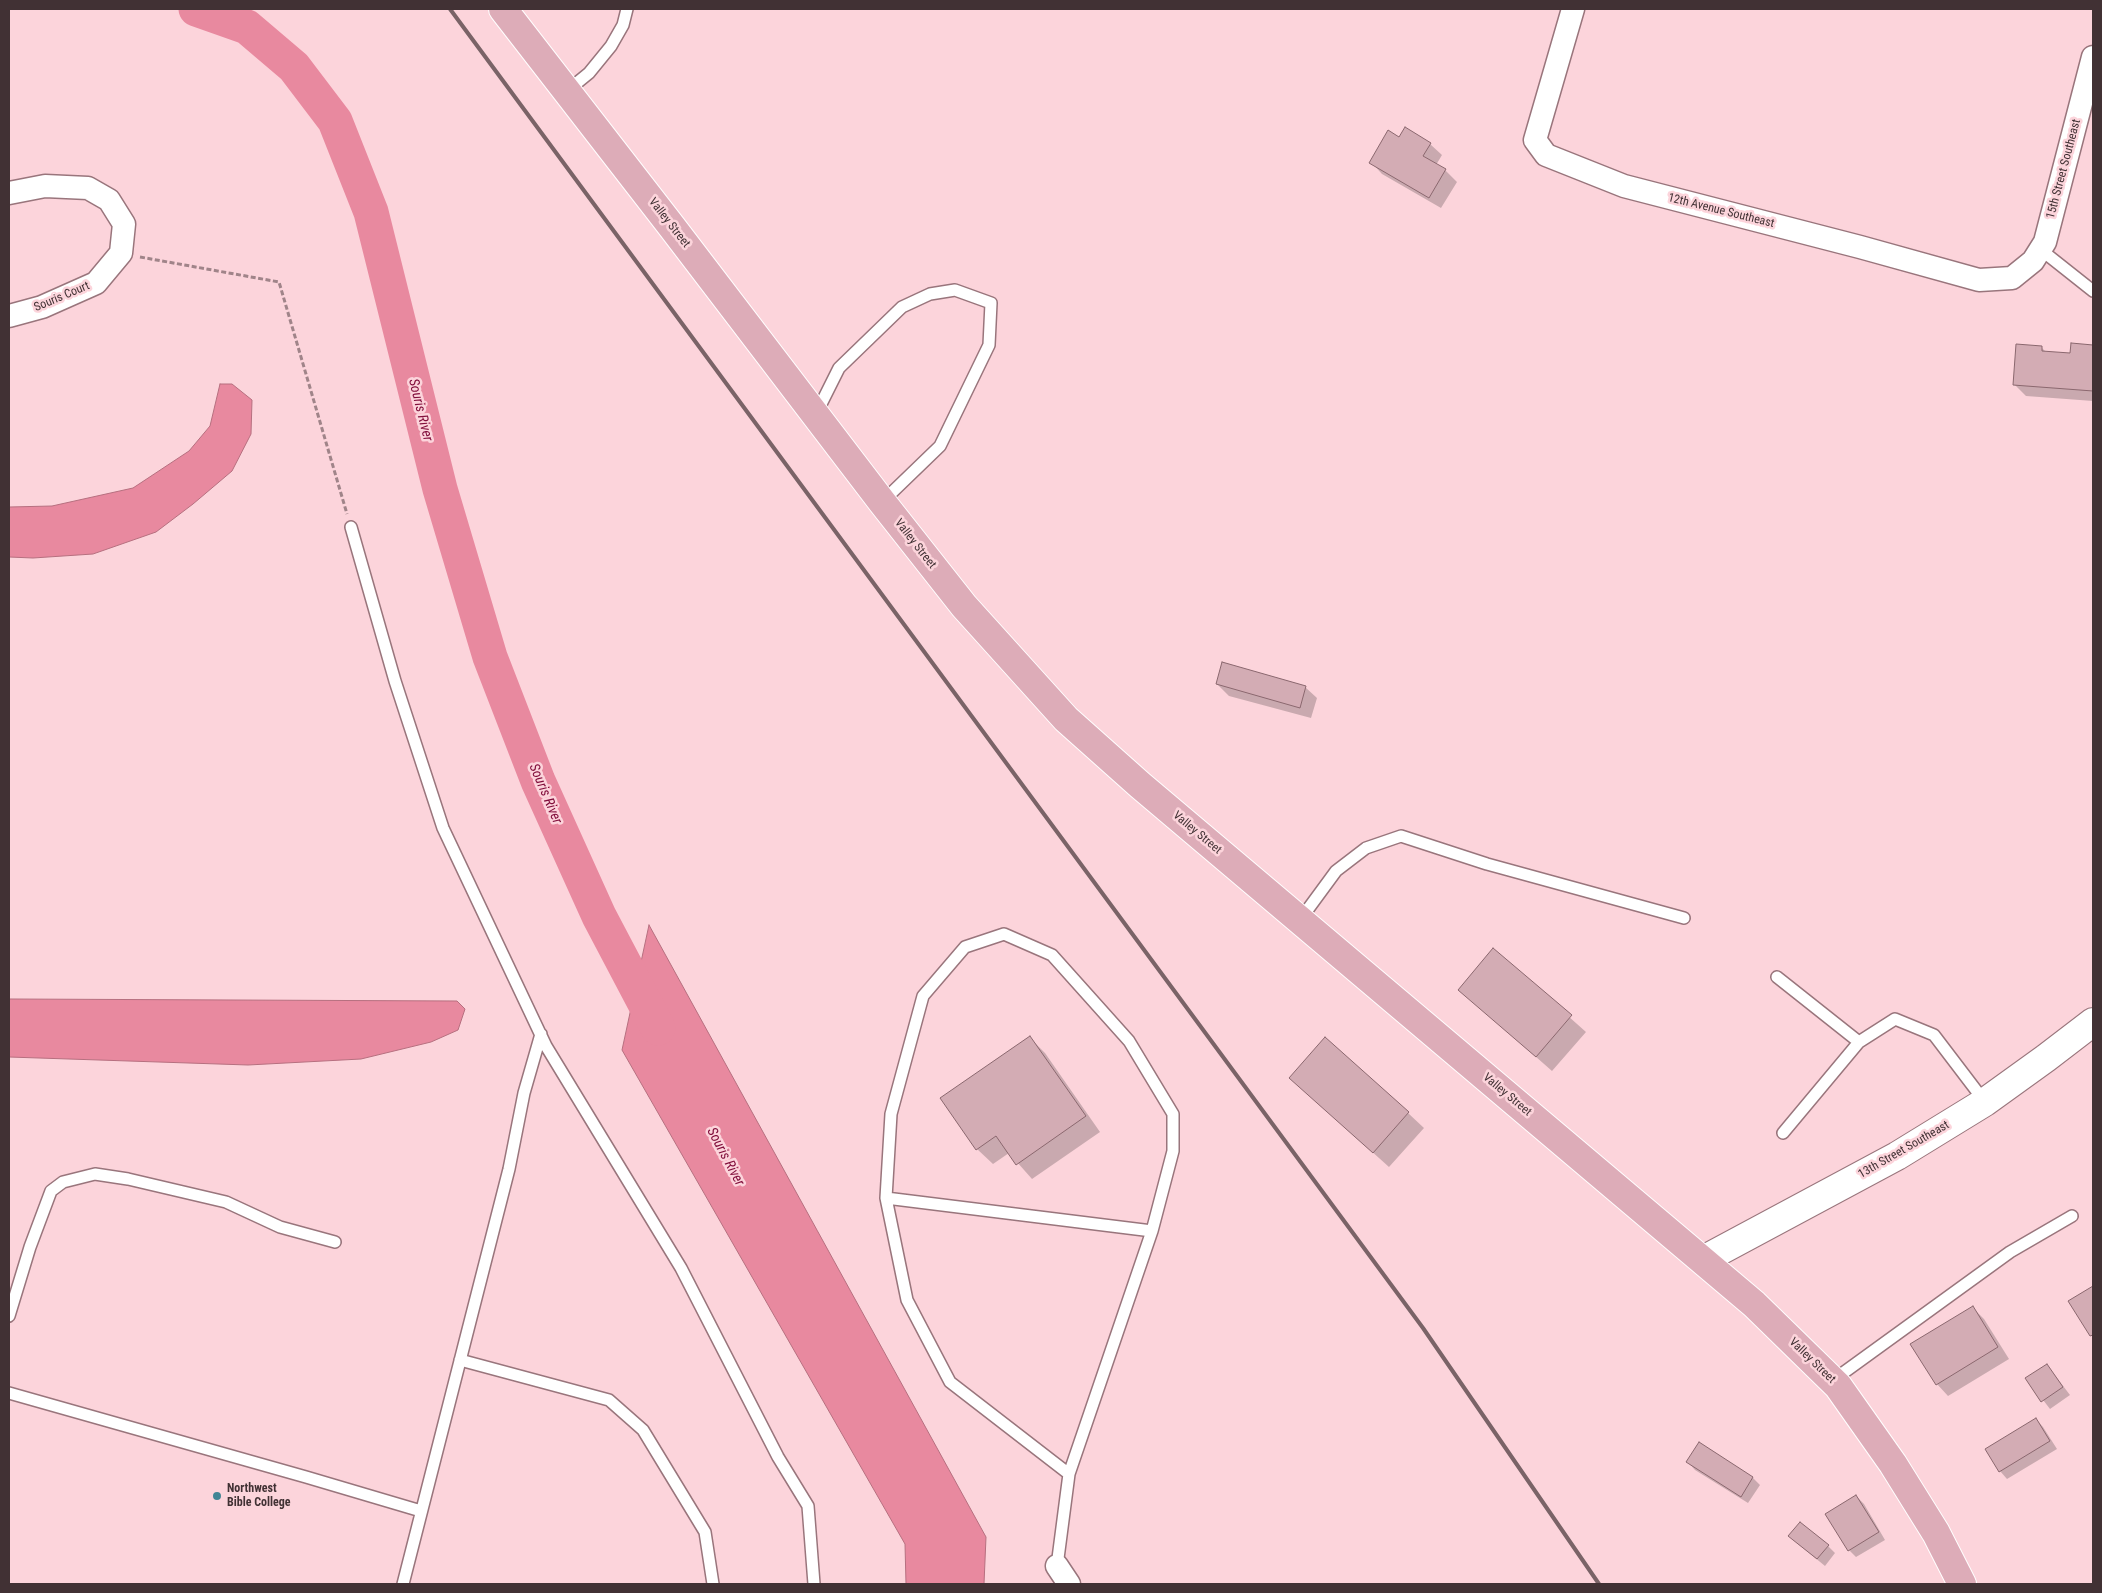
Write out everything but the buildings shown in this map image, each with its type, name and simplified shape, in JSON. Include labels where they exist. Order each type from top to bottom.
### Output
[{"type":"main road","name":"Valley Street","points":[[503,9],[964,606],[1066,719],[1140,785],[1754,1304],[1832,1381],[1892,1464],[1936,1533],[1962,1584]]},
{"type":"street","name":"12th Avenue Southeast","points":[[1573,9],[1535,140],[1546,155],[1624,186],[1979,280],[2012,278],[2033,261],[2040,249]]},
{"type":"street","name":"15th Street Southeast","points":[[2040,249],[2045,242],[2087,104],[2093,58]]},
{"type":"street","points":[[9,193],[45,186],[88,188],[109,200],[124,224],[120,254]]},
{"type":"street","name":"Souris Court","points":[[9,316],[42,307],[96,283],[120,254]]},
{"type":"street","name":"13th Street Southeast","points":[[1703,1260],[1897,1156],[1985,1102],[2093,1022]]},
{"type":"lane","points":[[566,91],[590,73],[611,46],[623,25],[627,9]]},
{"type":"lane","points":[[2040,249],[2093,290]]},
{"type":"lane","points":[[816,416],[839,368],[902,307],[930,294],[955,290],[991,303],[989,345],[940,446],[882,502]]},
{"type":"lane","points":[[351,527],[395,681],[443,828],[541,1034],[581,1107],[681,1268],[778,1457],[808,1506],[814,1584]]},
{"type":"lane","points":[[1300,920],[1336,871],[1366,848],[1401,836],[1487,864],[1684,918]]},
{"type":"lane","points":[[1063,1575],[1069,1474],[1152,1231],[1173,1151],[1174,1114],[1129,1041],[1052,955],[1004,934],[965,947],[922,996],[891,1114],[886,1198],[907,1300],[950,1382],[1069,1474]]},
{"type":"lane","points":[[1777,977],[1859,1042]]},
{"type":"lane","points":[[1783,1133],[1859,1042],[1895,1019],[1934,1035],[1985,1102]]},
{"type":"lane","points":[[403,1584],[509,1170],[524,1093],[541,1034]]},
{"type":"lane","points":[[9,1316],[30,1247],[51,1192],[63,1182],[95,1174],[128,1179],[226,1202],[280,1227],[335,1242]]},
{"type":"lane","points":[[886,1198],[1152,1231]]},
{"type":"lane","points":[[1832,1381],[2010,1252],[2072,1216]]},
{"type":"lane","points":[[460,1360],[609,1400],[643,1430],[705,1532],[713,1584]]},
{"type":"lane","points":[[9,1393],[306,1476],[421,1511]]},
{"type":"path","points":[[120,254],[278,282],[351,527]]},
{"type":"water","points":[[220,384],[232,384],[252,400],[251,434],[232,471],[193,504],[156,532],[93,554],[33,558],[9,557],[9,507],[52,506],[133,488],[189,451],[210,426]]},
{"type":"water","points":[[649,925],[986,1537],[984,1584],[906,1584],[905,1544],[622,1050]]},
{"type":"water","points":[[9,999],[457,1001],[465,1009],[458,1030],[431,1042],[361,1059],[248,1065],[9,1057]]},
{"type":"waterway","name":"Souris River","points":[[196,9],[247,27],[294,67],[335,121],[371,212],[440,489],[490,657],[538,781],[599,916],[658,1028]]},
{"type":"railway","points":[[450,9],[1423,1328],[1599,1584]]},
{"type":"place","name":"Northwest Bible College","points":[[217,1496]]}]
